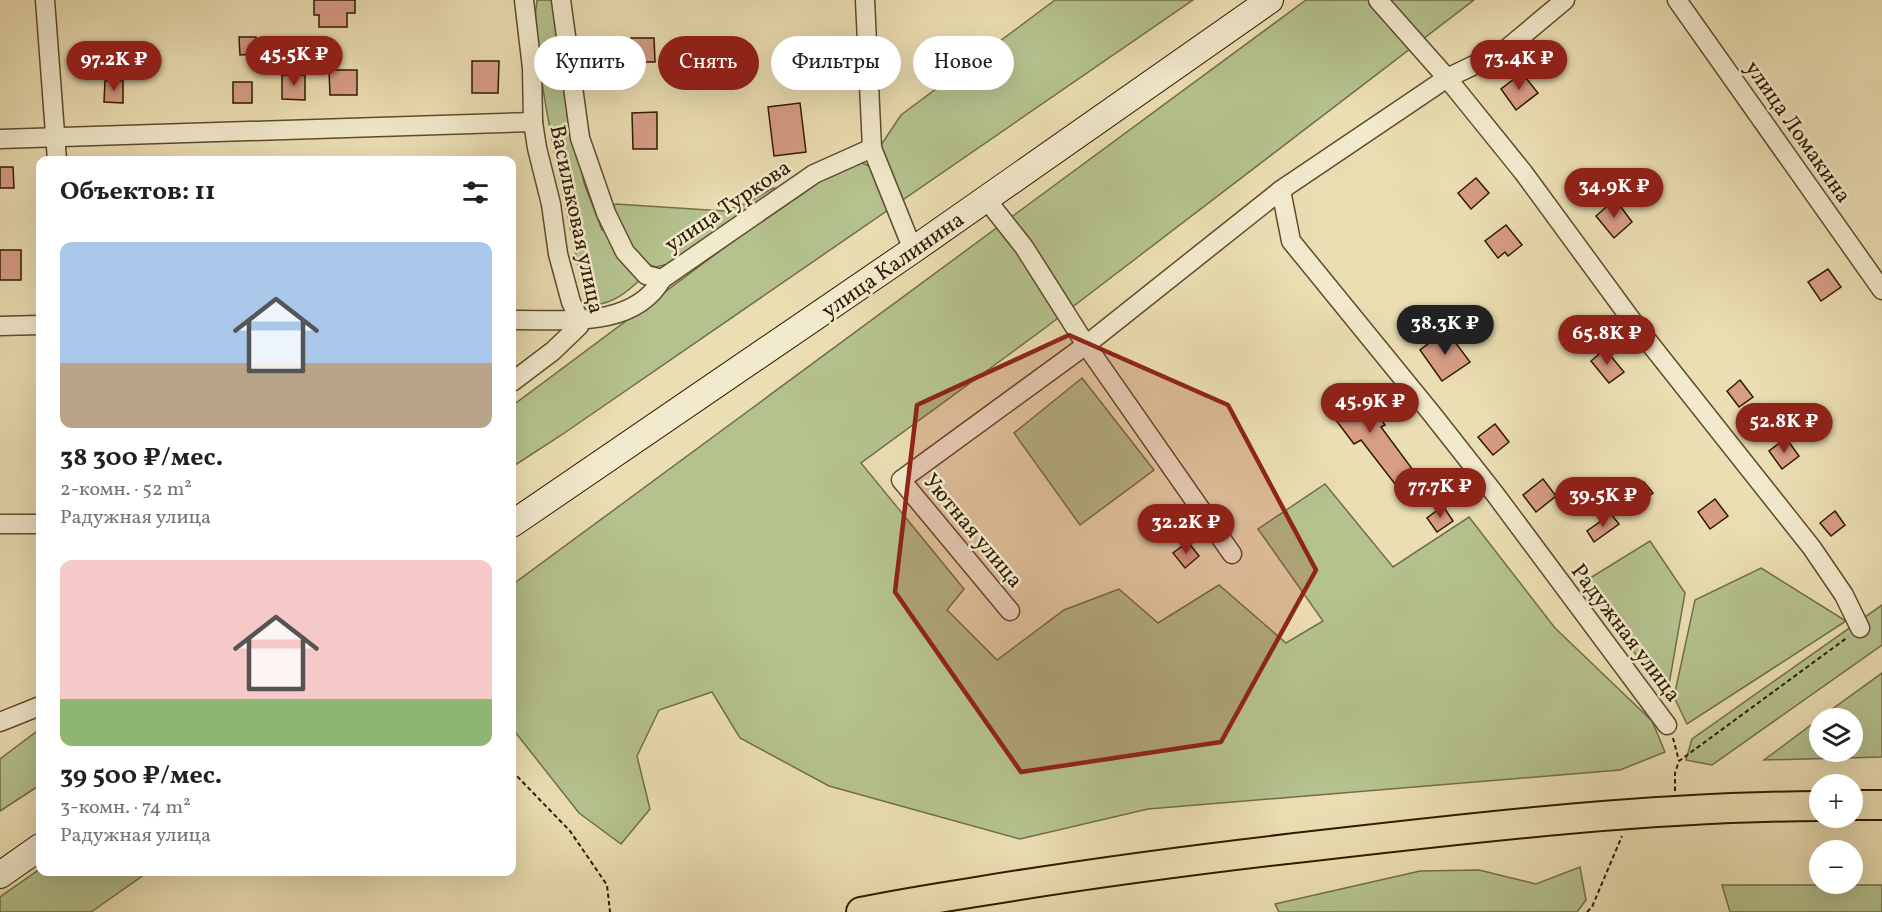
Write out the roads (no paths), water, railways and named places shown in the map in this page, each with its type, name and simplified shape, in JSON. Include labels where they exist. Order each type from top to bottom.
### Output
[{"type":"main road","name":"улица Калинина","points":[[516,521],[913,250],[1270,0]]},
{"type":"main road","points":[[1863,805],[1882,805]]},
{"type":"main road","points":[[861,912],[1168,862],[1415,834],[1680,810],[1745,806],[1809,806]]},
{"type":"main road","points":[[0,875],[36,851]]},
{"type":"street","points":[[45,0],[57,156]]},
{"type":"street","name":"Васильковая улица","points":[[516,379],[553,351],[579,326],[579,319],[571,303],[558,255],[551,204],[537,148],[533,122],[532,68],[524,0]]},
{"type":"street","name":"улица Туркова","points":[[561,0],[580,138],[606,213],[625,252],[646,275],[662,279],[814,174],[872,148]]},
{"type":"street","points":[[864,0],[872,148],[913,250]]},
{"type":"street","points":[[1378,0],[1448,78],[1523,172],[1636,326],[1812,548],[1844,595],[1860,628]]},
{"type":"street","points":[[1086,345],[1281,190],[1448,78],[1504,51],[1565,0]]},
{"type":"street","name":"улица Ломакина","points":[[1677,0],[1882,290]]},
{"type":"street","points":[[0,139],[533,122]]},
{"type":"street","name":"Радужная улица","points":[[1281,190],[1291,242],[1495,494],[1667,725]]},
{"type":"street","points":[[986,199],[1024,247],[1086,345],[1232,554]]},
{"type":"street","points":[[516,320],[603,318],[627,310],[655,291],[662,279]]},
{"type":"street","points":[[0,326],[36,325]]},
{"type":"street","name":"Уютная улица","points":[[1010,611],[901,480],[1086,345]]},
{"type":"street","points":[[0,524],[36,524]]},
{"type":"street","points":[[0,722],[36,708]]}]
